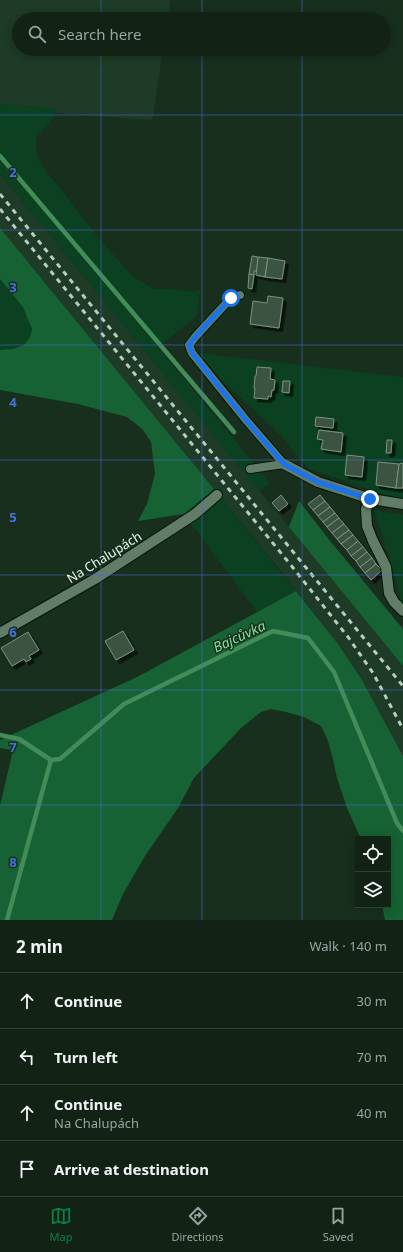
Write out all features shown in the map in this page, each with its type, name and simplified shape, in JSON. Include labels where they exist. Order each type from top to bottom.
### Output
[{"type":"street","points":[[284,464],[318,482],[370,499],[403,504]]},
{"type":"street","name":"Na Chalupách","points":[[0,633],[95,579],[195,514],[217,495]]},
{"type":"street","points":[[370,499],[366,509],[367,526],[386,567],[389,592],[394,602],[403,611]]},
{"type":"lane","points":[[240,295],[231,298],[189,345],[192,353],[284,464]]},
{"type":"lane","points":[[250,469],[284,464]]},
{"type":"shaded area","points":[[0,0],[170,0],[169,12],[12,12],[12,56],[162,56],[153,116],[151,120],[56,113],[56,109],[0,104]]},
{"type":"shaded area","points":[[0,104],[56,109],[54,117],[36,136],[36,150],[40,163],[98,237],[131,275],[153,289],[171,289],[194,292],[200,290],[197,316],[158,347],[270,483],[259,491],[0,174]]},
{"type":"shaded area","points":[[0,174],[403,666],[403,756],[362,680],[338,644],[285,576],[0,228]]},
{"type":"shaded area","points":[[0,279],[22,304],[30,322],[31,332],[28,341],[22,347],[16,349],[0,350]]},
{"type":"shaded area","points":[[199,353],[403,377],[403,499],[379,494],[346,481],[308,469],[284,439],[222,381]]},
{"type":"shaded area","points":[[214,489],[296,591],[257,612],[184,514]]},
{"type":"shaded area","points":[[374,510],[403,515],[403,604],[400,601],[397,583]]},
{"type":"green space","points":[[0,228],[214,489],[184,514],[138,521],[147,504],[155,474],[151,442],[143,430],[127,417],[78,404],[0,390],[0,350],[13,349],[24,345],[30,337],[32,329],[23,307],[0,279]]},
{"type":"green space","points":[[299,501],[403,629],[403,666],[289,527]]},
{"type":"green space","points":[[296,591],[338,644],[362,680],[403,756],[403,920],[385,920],[383,908],[391,908],[391,836],[360,836],[347,808],[337,778],[327,738],[321,726],[304,717],[271,709],[261,712],[241,728],[194,778],[178,808],[145,856],[123,894],[112,920],[0,920],[0,806],[13,750],[0,748],[0,740],[137,677]]},
{"type":"building","points":[[252,256],[258,257],[257,271],[254,271],[254,275],[249,274]]},
{"type":"building","points":[[258,257],[268,258],[265,277],[256,275]]},
{"type":"building","points":[[268,258],[285,261],[282,279],[265,277]]},
{"type":"building","points":[[249,274],[254,275],[252,289],[248,288]]},
{"type":"building","points":[[268,296],[283,298],[279,328],[250,324],[253,301],[267,303]]},
{"type":"building","points":[[257,367],[271,368],[270,379],[275,380],[274,390],[272,390],[271,397],[268,396],[268,399],[254,398]]},
{"type":"building","points":[[283,381],[290,381],[289,393],[282,392]]},
{"type":"building","points":[[316,417],[334,419],[333,428],[315,426]]},
{"type":"building","points":[[319,430],[343,433],[341,452],[321,449],[323,440],[317,439]]},
{"type":"building","points":[[387,440],[392,440],[391,453],[386,453]]},
{"type":"building","points":[[347,455],[364,457],[362,477],[345,475]]},
{"type":"building","points":[[378,462],[399,464],[396,488],[376,485]]},
{"type":"building","points":[[403,463],[403,488],[396,488],[399,464]]},
{"type":"building","points":[[281,495],[288,504],[279,511],[272,503]]},
{"type":"building","points":[[320,495],[325,501],[313,510],[308,504]]},
{"type":"building","points":[[325,501],[330,507],[318,516],[313,510]]},
{"type":"building","points":[[330,507],[335,513],[323,522],[318,516]]},
{"type":"building","points":[[335,513],[339,518],[327,527],[323,522]]},
{"type":"building","points":[[339,518],[344,524],[332,533],[327,527]]},
{"type":"building","points":[[344,524],[349,530],[337,539],[332,533]]},
{"type":"building","points":[[349,530],[353,535],[341,544],[337,539]]},
{"type":"building","points":[[353,535],[358,541],[347,550],[341,544]]},
{"type":"building","points":[[358,541],[363,547],[351,556],[347,550]]},
{"type":"building","points":[[363,547],[367,552],[356,561],[351,556]]},
{"type":"building","points":[[367,552],[372,558],[360,567],[356,561]]},
{"type":"building","points":[[372,558],[376,564],[365,573],[360,567]]},
{"type":"building","points":[[376,564],[382,570],[371,580],[365,573]]},
{"type":"building","points":[[123,631],[134,650],[116,660],[105,641]]},
{"type":"building","points":[[28,632],[39,650],[29,656],[31,659],[26,662],[24,659],[12,666],[1,648]]},
{"type":"waterway","points":[[0,156],[234,432]]},
{"type":"waterway","name":"Bajcůvka","points":[[0,735],[19,739],[51,760],[60,759],[124,704],[273,631],[308,638],[334,672],[397,823],[403,831]]},
{"type":"waterway","points":[[7,920],[51,760]]},
{"type":"railway","points":[[0,194],[403,686]]},
{"type":"railway","points":[[0,209],[348,637],[373,673],[403,729]]},
{"type":"route","points":[[231,298],[189,345],[192,353],[284,464],[318,482],[370,499]]}]
